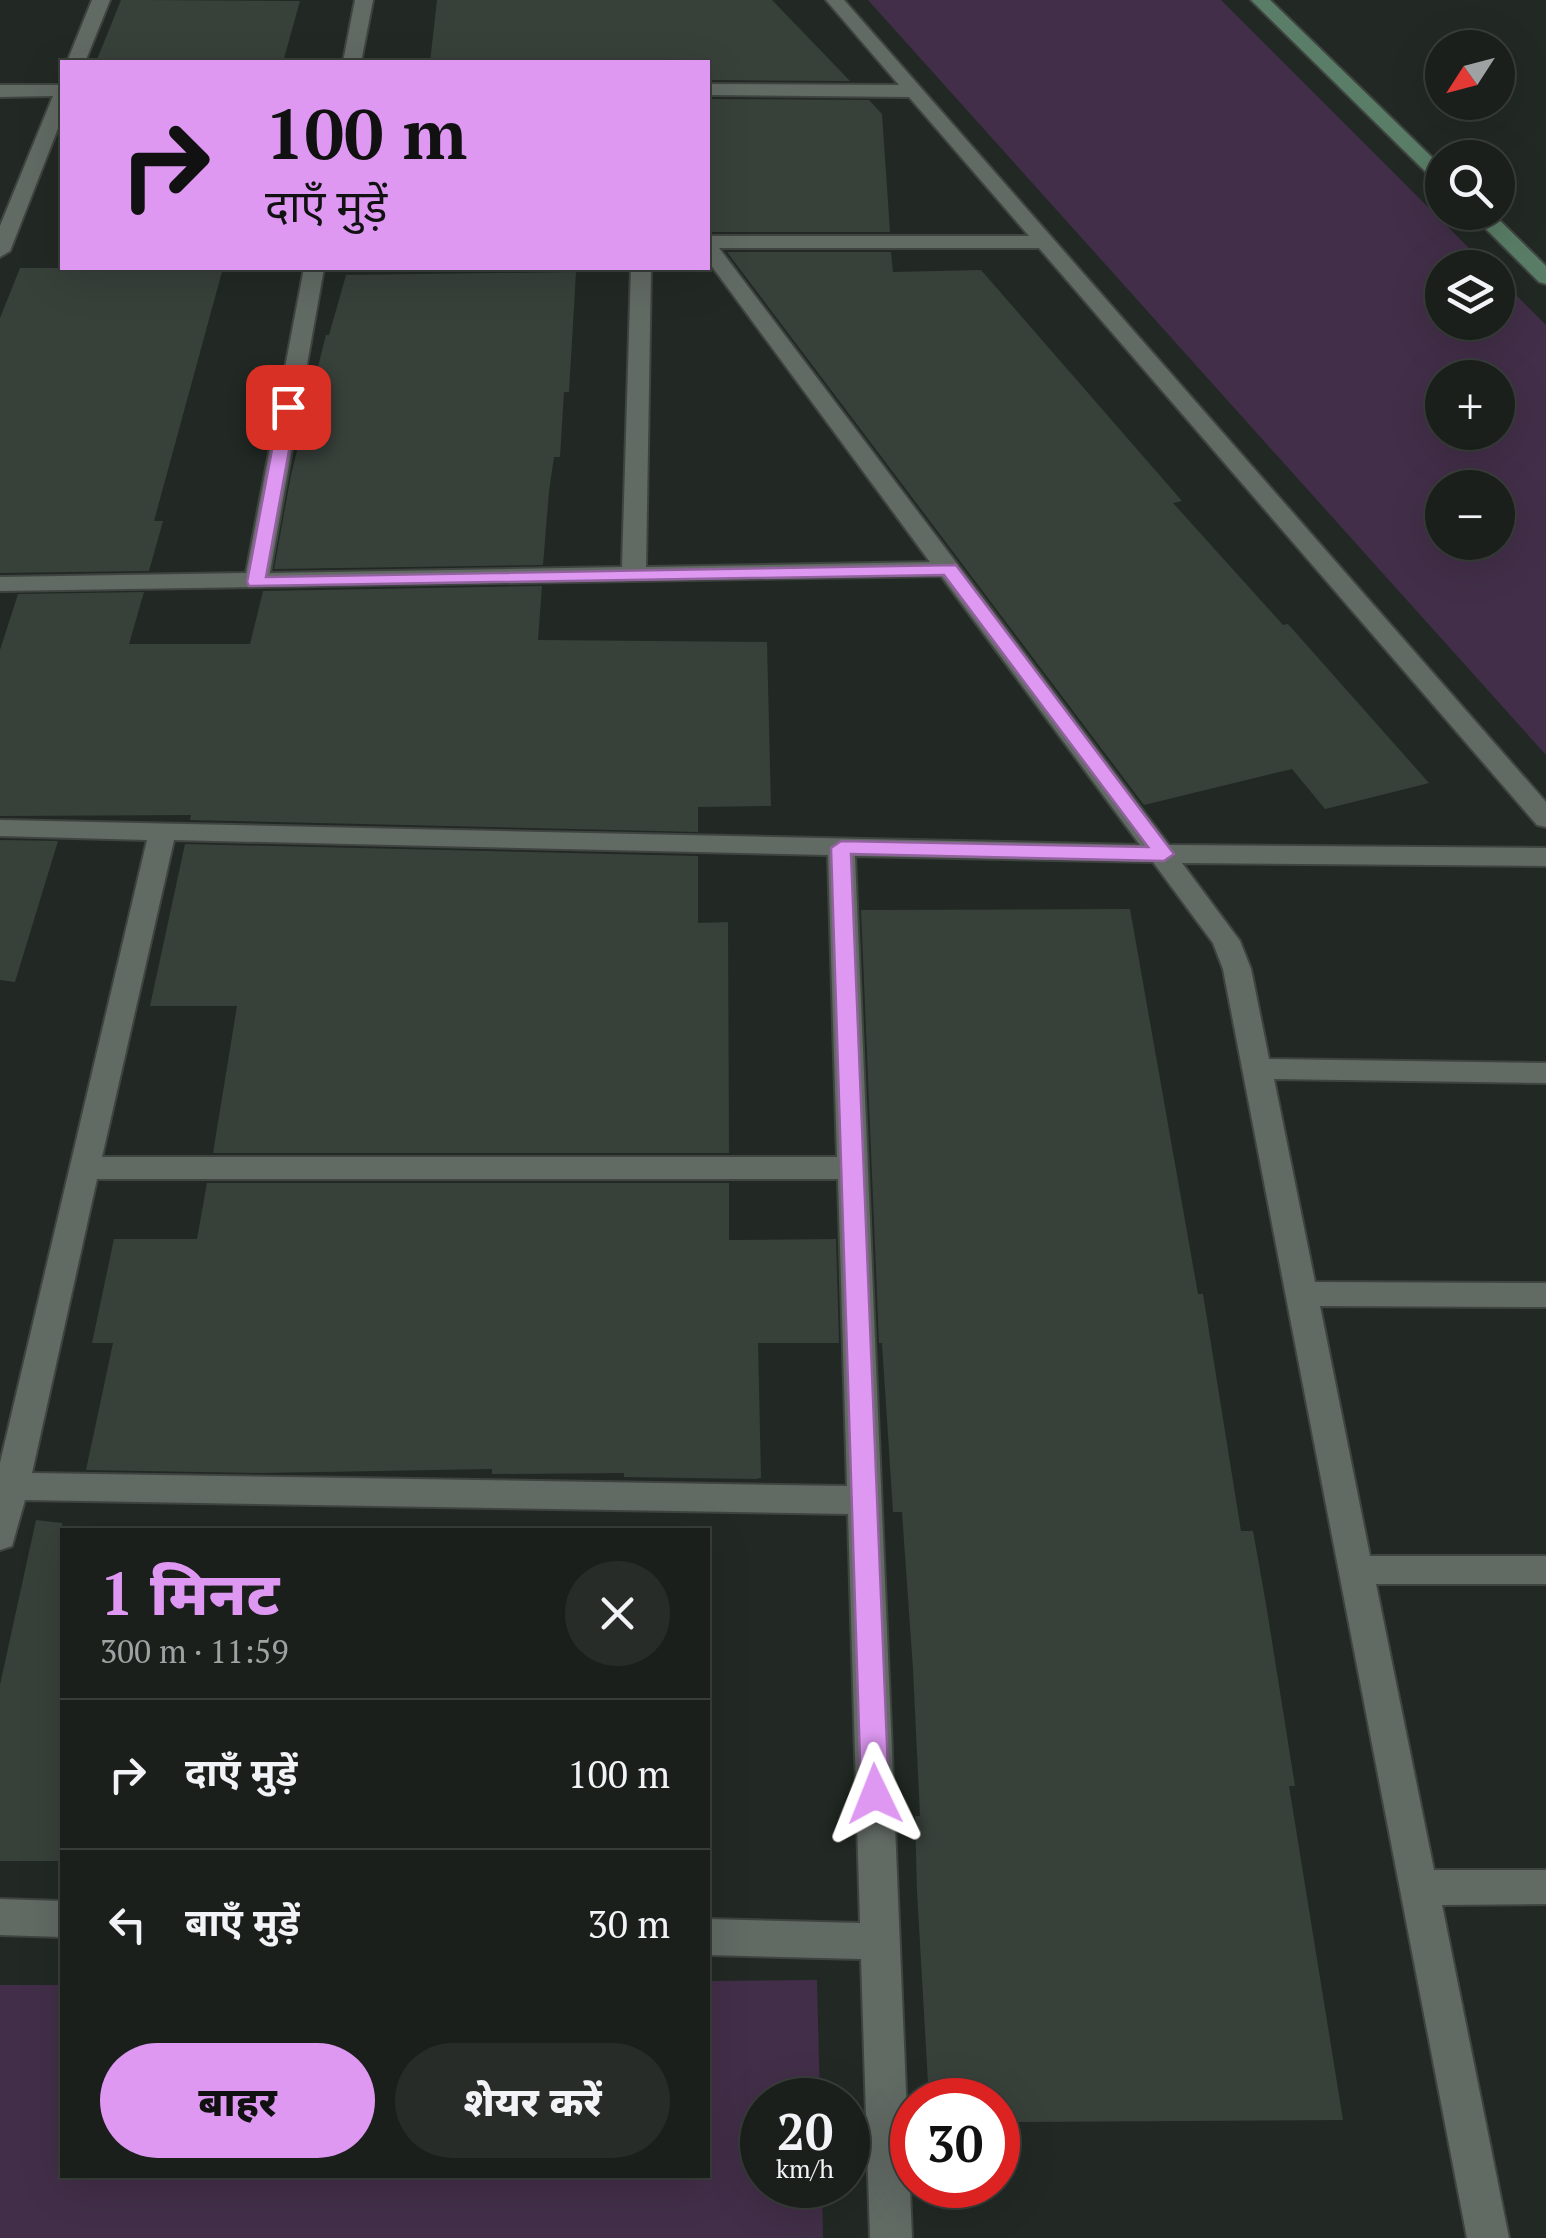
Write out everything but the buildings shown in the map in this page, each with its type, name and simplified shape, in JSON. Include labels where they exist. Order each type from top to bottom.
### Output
[{"type":"street","points":[[77,60],[101,0]]},
{"type":"street","points":[[352,60],[364,0]]},
{"type":"street","points":[[835,0],[1546,818]]},
{"type":"street","points":[[1260,0],[1425,160]]},
{"type":"street","points":[[710,90],[914,91]]},
{"type":"street","points":[[0,91],[60,93]]},
{"type":"street","points":[[0,251],[60,98]]},
{"type":"street","points":[[1497,230],[1546,278]]},
{"type":"street","points":[[710,246],[1044,242]]},
{"type":"street","points":[[710,249],[1164,854],[1226,941],[1237,969],[1488,2238]]},
{"type":"street","points":[[256,582],[314,270]]},
{"type":"street","points":[[634,575],[641,270]]},
{"type":"street","points":[[0,584],[950,569]]},
{"type":"street","points":[[0,828],[841,848],[1546,857]]},
{"type":"street","points":[[0,1536],[162,832]]},
{"type":"street","points":[[841,848],[891,2238]]},
{"type":"street","points":[[1257,1069],[1546,1073]]},
{"type":"street","points":[[84,1168],[853,1168]]},
{"type":"street","points":[[1301,1294],[1546,1295]]},
{"type":"street","points":[[12,1486],[865,1500]]},
{"type":"street","points":[[1356,1570],[1546,1570]]},
{"type":"street","points":[[1419,1888],[1546,1887]]},
{"type":"street","points":[[0,1917],[60,1919]]},
{"type":"street","points":[[710,1937],[880,1942]]},
{"type":"shaded area","points":[[868,0],[1221,0],[1425,204],[1425,230],[1451,230],[1471,250],[1425,250],[1425,340],[1515,340],[1515,294],[1546,325],[1546,755]]},
{"type":"shaded area","points":[[817,1980],[819,2078],[740,2078],[740,2208],[822,2208],[823,2238],[0,2238],[0,1985],[60,1985],[60,2178],[710,2178],[710,1981]]},
{"type":"route","points":[[288,407],[256,582],[950,569],[1164,854],[841,848],[875,1794]]}]
